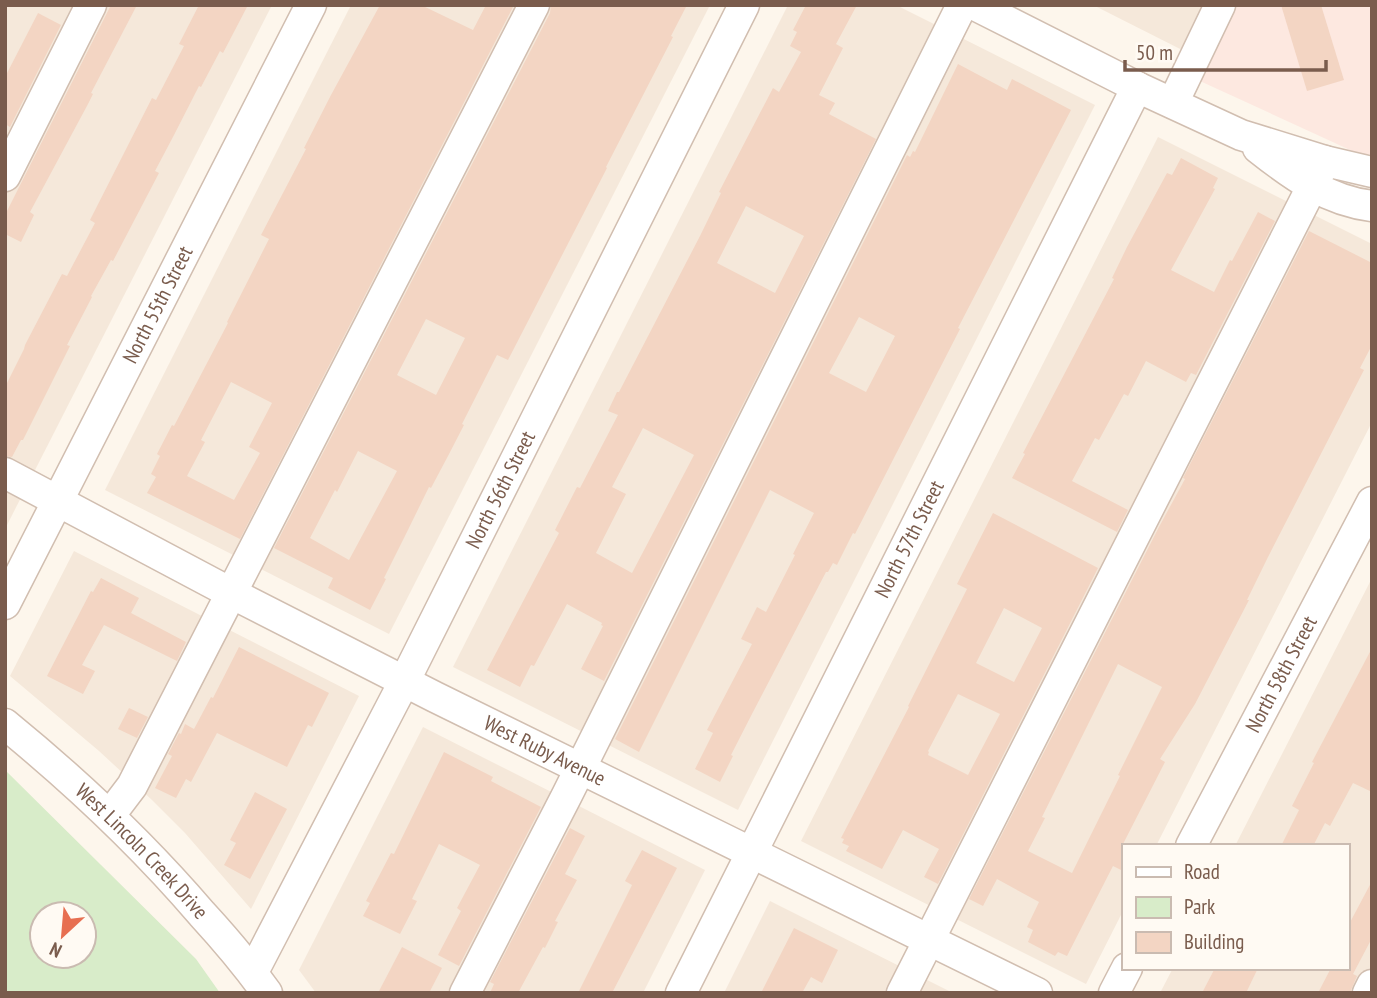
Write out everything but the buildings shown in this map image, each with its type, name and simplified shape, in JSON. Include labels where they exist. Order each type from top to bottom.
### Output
[{"type":"street","points":[[5,176],[91,5]]},
{"type":"street","name":"North 55th Street","points":[[5,604],[311,5]]},
{"type":"street","points":[[110,815],[132,786],[534,5]]},
{"type":"street","name":"North 56th Street","points":[[260,983],[404,682],[744,5]]},
{"type":"street","points":[[465,993],[962,5]]},
{"type":"street","points":[[975,5],[1137,87],[1241,135],[1281,167],[1319,174],[1372,172]]},
{"type":"street","points":[[1172,103],[1220,5]]},
{"type":"street","name":"North 57th Street","points":[[681,993],[1137,87]]},
{"type":"street","points":[[1319,174],[1343,200],[1372,206]]},
{"type":"street","points":[[902,993],[1319,174]]},
{"type":"street","name":"West Ruby Avenue","points":[[5,474],[404,682],[1037,993]]},
{"type":"street","name":"North 58th Street","points":[[1192,844],[1371,506]]},
{"type":"street","name":"West Lincoln Creek Drive","points":[[5,724],[110,815],[164,870],[260,983]]},
{"type":"street","points":[[1114,993],[1126,970]]},
{"type":"street","points":[[1368,993],[1372,985]]},
{"type":"shaded area","points":[[5,5],[272,5],[5,529]]},
{"type":"shaded area","points":[[351,5],[710,5],[389,634],[105,490]]},
{"type":"shaded area","points":[[788,5],[896,5],[1095,105],[738,810],[453,667]]},
{"type":"shaded area","points":[[1093,5],[1223,5],[1198,58]]},
{"type":"shaded area","points":[[1223,5],[1372,5],[1372,154],[1361,155],[1189,76]]},
{"type":"shaded area","points":[[1158,137],[1372,244],[1372,422],[1157,844],[1122,844],[1122,913],[1086,984],[801,841]]},
{"type":"shaded area","points":[[74,551],[359,696],[251,909],[185,833],[152,800],[10,676]]},
{"type":"shaded area","points":[[1372,578],[1372,993],[1160,993],[1172,970],[1349,970],[1349,844],[1236,844]]},
{"type":"shaded area","points":[[423,727],[705,870],[643,993],[316,993],[299,970]]},
{"type":"shaded area","points":[[770,901],[953,993],[724,993]]},
{"type":"green space","points":[[5,770],[196,959],[220,993],[5,993]]}]
